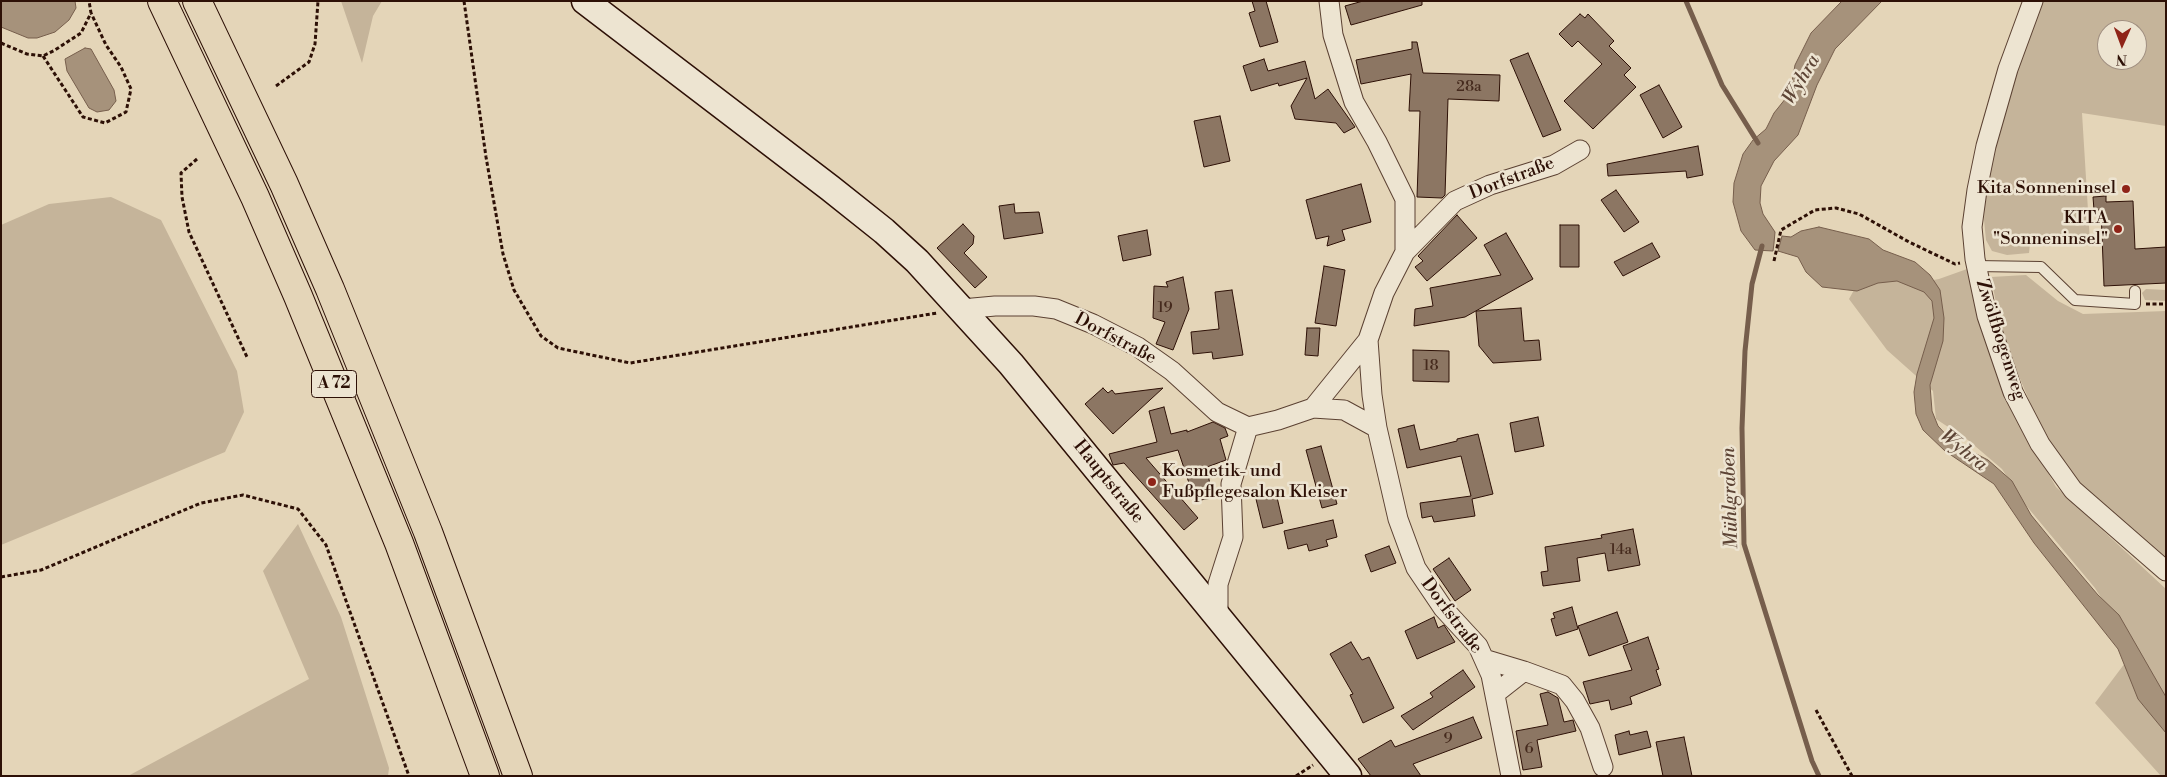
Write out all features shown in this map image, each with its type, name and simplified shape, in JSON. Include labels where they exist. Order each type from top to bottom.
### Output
[{"type":"highway","name":"A 72","points":[[162,1],[255,197],[298,296],[399,543],[485,776]]},
{"type":"highway","name":"A 72","points":[[197,1],[280,176],[333,298],[428,532],[518,776]]},
{"type":"main road","name":"Hauptstraße","points":[[584,1],[851,204],[917,261],[1017,371],[1348,776]]},
{"type":"street","name":"Dorfstraße","points":[[1329,1],[1333,35],[1354,102],[1378,142],[1405,199],[1405,252]]},
{"type":"street","name":"Zwölfbogenweg","points":[[2033,1],[2008,69],[1986,146],[1972,227],[1975,262],[1988,316],[2013,392],[2040,444],[2073,490],[2166,571]]},
{"type":"street","name":"Dorfstraße","points":[[1312,408],[1368,340],[1384,293],[1405,252],[1455,201],[1490,185],[1554,165],[1580,150]]},
{"type":"street","name":"Dorfstraße","points":[[962,309],[995,306],[1034,306],[1056,309],[1092,324],[1138,347],[1172,371],[1217,412],[1248,427]]},
{"type":"street","name":"Dorfstraße","points":[[1368,340],[1372,395],[1398,519],[1416,568],[1443,608],[1478,646],[1496,693],[1511,776]]},
{"type":"street","points":[[1218,616],[1218,584],[1233,537],[1231,484],[1248,427],[1278,420],[1312,408],[1344,410],[1378,428]]},
{"type":"street","name":"Dorfstraße","points":[[1484,660],[1524,671],[1562,685],[1575,701],[1590,728],[1603,767]]},
{"type":"street","points":[[1496,693],[1524,671]]},
{"type":"lane","points":[[1975,262],[2041,267],[2075,300],[2135,304],[2135,291]]},
{"type":"path","points":[[43,56],[83,117],[104,123],[126,112],[131,89],[121,67],[106,45],[91,13],[89,1]]},
{"type":"path","points":[[276,86],[309,62],[315,44],[318,1]]},
{"type":"path","points":[[464,1],[486,157],[503,254],[514,290],[541,336],[558,348],[630,363],[962,309]]},
{"type":"path","points":[[1,43],[27,54],[43,56],[81,33],[91,13]]},
{"type":"path","points":[[197,159],[181,173],[182,196],[189,232],[247,357]]},
{"type":"path","points":[[1774,261],[1781,230],[1815,210],[1836,208],[1859,214],[1909,242],[1955,264],[1975,262]]},
{"type":"path","points":[[2135,304],[2166,304]]},
{"type":"path","points":[[1,577],[42,570],[201,503],[243,495],[298,509],[326,545],[409,776]]},
{"type":"path","points":[[1816,710],[1852,776]]},
{"type":"shaded area","points":[[341,1],[382,1],[373,16],[362,63]]},
{"type":"shaded area","points":[[2040,1],[2166,1],[2166,126],[2082,113],[2090,243],[2030,244],[2029,253],[2007,255],[1992,251],[1986,240],[1984,220],[1986,178],[2019,61]]},
{"type":"shaded area","points":[[111,197],[161,220],[237,371],[244,412],[225,452],[1,545],[1,225],[49,204]]},
{"type":"shaded area","points":[[1893,267],[1917,283],[1939,279],[1967,269],[1989,352],[2007,400],[2056,487],[2166,589],[2166,776],[2161,776],[2095,703],[2134,651],[2095,588],[2024,503],[2002,469],[1968,440],[1936,419],[1933,391],[1887,350],[1849,299],[1859,281]]},
{"type":"shaded area","points":[[2026,275],[2058,301],[2083,314],[2166,311],[2166,560],[2072,476],[2041,428],[2003,339],[1991,277]]},
{"type":"shaded area","points":[[2146,289],[2166,290],[2166,301],[2145,300],[2142,293]]},
{"type":"shaded area","points":[[298,524],[341,617],[389,768],[388,776],[128,776],[309,679],[263,571]]},
{"type":"water","points":[[1,1],[75,1],[76,8],[69,20],[55,32],[37,38],[28,38],[1,27]]},
{"type":"water","name":"Wyhra","points":[[1842,1],[1882,1],[1835,49],[1817,85],[1798,135],[1774,161],[1761,186],[1760,203],[1763,214],[1775,232],[1774,243],[1773,251],[1755,250],[1741,231],[1733,202],[1734,183],[1743,154],[1753,140],[1766,129],[1774,113],[1790,93],[1795,65],[1811,33]]},
{"type":"water","points":[[85,48],[91,49],[114,90],[116,101],[109,110],[97,112],[89,108],[67,71],[65,59]]},
{"type":"water","name":"Wyhra","points":[[1819,227],[1869,239],[1883,250],[1915,262],[1930,275],[1940,290],[1944,318],[1943,341],[1930,385],[1932,411],[1938,426],[1953,442],[1988,460],[2012,481],[2031,515],[2098,595],[2119,615],[2166,697],[2166,733],[2138,699],[2118,649],[2034,543],[1994,484],[1945,451],[1923,430],[1916,414],[1914,392],[1917,374],[1934,318],[1932,301],[1924,292],[1897,281],[1878,283],[1857,291],[1822,287],[1806,272],[1798,257],[1778,251],[1782,236],[1791,237],[1801,231]]},
{"type":"building","points":[[1252,1],[1266,1],[1278,42],[1260,47],[1249,13],[1255,11]]},
{"type":"building","points":[[1363,1],[1422,1],[1422,5],[1351,25],[1345,6]]},
{"type":"building","points":[[1580,14],[1585,18],[1588,14],[1614,41],[1609,46],[1631,68],[1624,75],[1636,87],[1593,129],[1564,101],[1602,64],[1578,41],[1572,47],[1559,34]]},
{"type":"building","points":[[1412,42],[1417,42],[1423,73],[1500,75],[1499,101],[1448,99],[1445,195],[1442,198],[1417,197],[1420,111],[1409,111],[1411,74],[1361,84],[1356,60],[1412,49]]},
{"type":"building","points":[[1528,53],[1561,130],[1543,137],[1510,60]]},
{"type":"building","points":[[1264,59],[1268,71],[1305,61],[1315,99],[1328,89],[1355,127],[1344,133],[1336,123],[1295,119],[1291,106],[1307,78],[1279,86],[1278,83],[1251,91],[1243,66]]},
{"type":"building","points":[[1659,85],[1682,127],[1663,138],[1640,95]]},
{"type":"building","points":[[1220,116],[1230,161],[1204,167],[1194,121]]},
{"type":"building","points":[[1698,146],[1703,175],[1687,178],[1686,171],[1608,176],[1607,164]]},
{"type":"building","points":[[1361,184],[1371,222],[1342,230],[1345,240],[1327,246],[1329,236],[1316,239],[1306,200]]},
{"type":"building","points":[[1616,190],[1639,222],[1624,232],[1601,200]]},
{"type":"building","name":"KITA \"Sonneninsel\"","points":[[2106,196],[2106,202],[2133,201],[2135,249],[2166,247],[2166,283],[2104,286],[2101,210],[2094,210],[2093,197]]},
{"type":"building","points":[[1014,204],[1015,213],[1039,212],[1043,233],[1004,239],[999,206]]},
{"type":"building","points":[[1457,215],[1477,238],[1427,281],[1415,267],[1423,261],[1418,256]]},
{"type":"building","points":[[963,224],[974,236],[973,244],[964,253],[987,277],[975,288],[937,248]]},
{"type":"building","points":[[1560,225],[1579,225],[1579,267],[1560,267]]},
{"type":"building","points":[[1147,230],[1151,255],[1123,261],[1118,236]]},
{"type":"building","points":[[1506,233],[1533,279],[1465,317],[1414,326],[1415,309],[1433,306],[1430,288],[1501,275],[1484,245]]},
{"type":"building","points":[[1652,243],[1660,257],[1623,276],[1614,262]]},
{"type":"building","points":[[1324,266],[1345,270],[1336,326],[1315,323]]},
{"type":"building","points":[[1183,277],[1189,309],[1173,350],[1156,344],[1165,322],[1153,318],[1154,286],[1168,287],[1166,282]]},
{"type":"building","points":[[1232,290],[1243,355],[1213,359],[1212,352],[1193,354],[1191,332],[1219,329],[1215,292]]},
{"type":"building","points":[[1521,308],[1524,341],[1539,340],[1541,360],[1493,363],[1479,346],[1476,311]]},
{"type":"building","points":[[1307,328],[1320,328],[1318,356],[1305,355]]},
{"type":"building","points":[[1413,350],[1449,351],[1449,382],[1413,381]]},
{"type":"building","points":[[1103,388],[1108,393],[1112,390],[1115,394],[1163,388],[1113,434],[1085,404]]},
{"type":"building","points":[[1164,407],[1171,434],[1187,430],[1187,432],[1213,422],[1225,428],[1228,436],[1220,439],[1226,460],[1207,467],[1212,498],[1195,501],[1178,450],[1146,458],[1198,518],[1184,530],[1124,463],[1113,465],[1109,454],[1157,442],[1149,411]]},
{"type":"building","points":[[1538,417],[1544,446],[1515,452],[1510,423]]},
{"type":"building","points":[[1414,425],[1420,450],[1478,434],[1493,494],[1472,499],[1475,516],[1434,522],[1432,516],[1422,518],[1420,503],[1471,496],[1461,456],[1407,468],[1398,429]]},
{"type":"building","points":[[1321,446],[1337,504],[1322,508],[1306,450]]},
{"type":"building","points":[[1276,493],[1283,523],[1263,528],[1256,499]]},
{"type":"building","points":[[1333,520],[1337,537],[1326,540],[1328,546],[1309,551],[1307,544],[1288,549],[1284,531]]},
{"type":"building","points":[[1633,529],[1640,565],[1608,571],[1605,553],[1577,558],[1580,581],[1543,586],[1541,572],[1548,571],[1545,547],[1602,538],[1601,535]]},
{"type":"building","points":[[1389,546],[1396,563],[1371,572],[1365,555]]},
{"type":"building","points":[[1449,558],[1471,590],[1455,601],[1433,569]]},
{"type":"building","points":[[1572,607],[1578,629],[1556,636],[1551,619],[1555,618],[1553,613]]},
{"type":"building","points":[[1617,612],[1628,642],[1589,656],[1578,626]]},
{"type":"building","points":[[1434,617],[1438,628],[1444,625],[1455,642],[1417,659],[1405,631]]},
{"type":"building","points":[[1648,637],[1659,669],[1656,670],[1661,685],[1630,697],[1632,704],[1611,710],[1609,700],[1590,704],[1583,682],[1632,670],[1623,646]]},
{"type":"building","points":[[1351,642],[1362,660],[1369,657],[1394,708],[1363,723],[1350,695],[1353,694],[1330,654]]},
{"type":"building","points":[[1463,670],[1475,687],[1413,730],[1401,716],[1433,697],[1430,693]]},
{"type":"building","points":[[1548,692],[1558,698],[1564,722],[1573,720],[1576,731],[1537,740],[1542,767],[1523,770],[1516,731],[1548,725],[1540,694]]},
{"type":"building","points":[[1473,717],[1482,738],[1413,764],[1421,776],[1371,776],[1358,759],[1391,740],[1395,747]]},
{"type":"building","points":[[1629,731],[1630,735],[1647,731],[1651,747],[1619,755],[1615,735]]},
{"type":"building","points":[[1684,737],[1692,776],[1663,776],[1656,742]]},
{"type":"waterway","points":[[1686,1],[1722,85],[1758,143]]},
{"type":"waterway","name":"Mühlgraben","points":[[1762,246],[1752,284],[1745,351],[1742,428],[1744,544],[1812,761],[1819,776]]},
{"type":"place","name":"Kita Sonneninsel","points":[[2126,189]]},
{"type":"place","name":"KITA \"Sonneninsel\"","points":[[2118,229]]},
{"type":"place","name":"Kosmetik- und Fußpflegesalon Kleiser","points":[[1152,482]]}]
